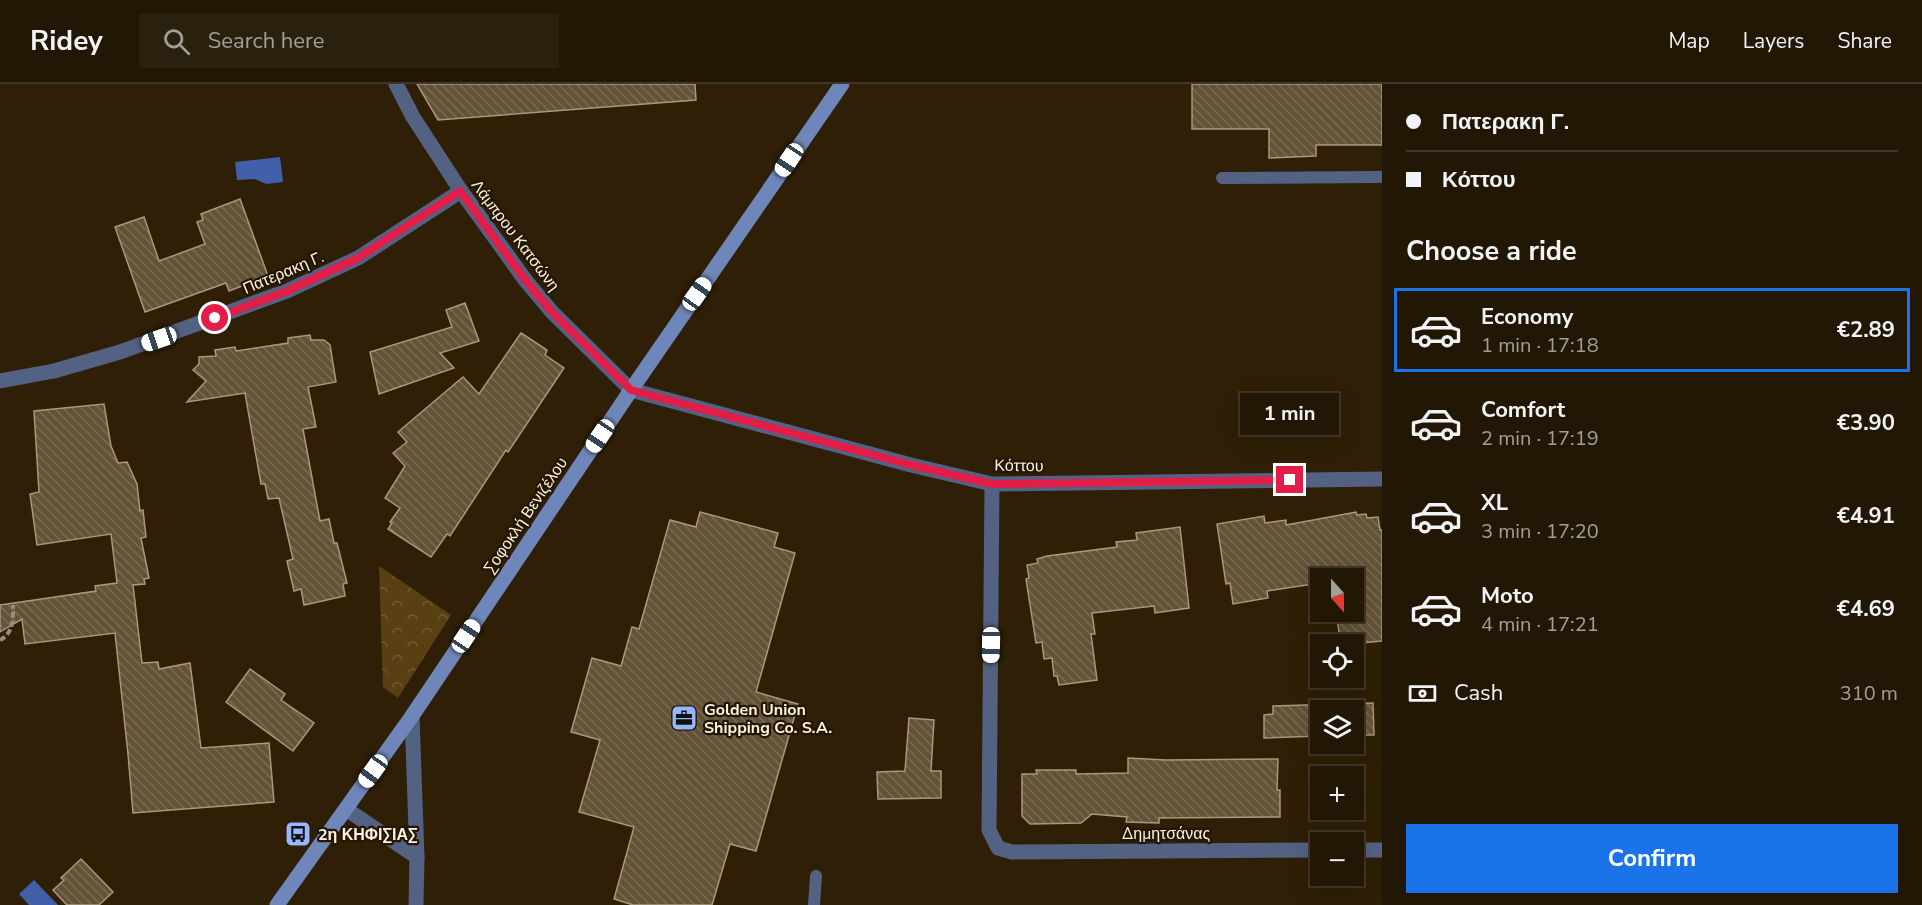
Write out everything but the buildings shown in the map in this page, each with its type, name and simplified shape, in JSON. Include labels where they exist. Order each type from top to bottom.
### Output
[{"type":"main road","name":"Σοφοκλή Βενιζέλου","points":[[277,905],[412,716],[631,390],[842,84]]},
{"type":"street","name":"Λάμπρου Κατσώνη","points":[[396,84],[412,117],[460,191],[526,281],[552,312],[631,390]]},
{"type":"street","name":"Πατερακη Γ.","points":[[0,381],[54,371],[120,352],[287,291],[358,258],[460,191]]},
{"type":"street","name":"Κόττου","points":[[631,390],[911,465],[992,484],[1382,479]]},
{"type":"street","name":"Δημητσάνας","points":[[992,484],[989,830],[998,848],[1012,852],[1310,850]]},
{"type":"street","points":[[412,716],[417,857],[416,905]]},
{"type":"street","points":[[346,809],[417,857]]},
{"type":"street","points":[[1364,850],[1382,850]]},
{"type":"lane","points":[[1222,178],[1382,177]]},
{"type":"lane","points":[[814,905],[816,876]]},
{"type":"path","points":[[0,640],[6,637],[13,622],[13,605]]},
{"type":"green space","points":[[379,566],[451,615],[398,698],[383,687]]},
{"type":"water","points":[[280,157],[283,182],[266,184],[255,179],[237,180],[235,162]]},
{"type":"water","points":[[34,880],[58,905],[29,905],[19,894]]},
{"type":"place","name":"Golden Union Shipping Co. S.A.","points":[[684,718]]},
{"type":"place","name":"2η ΚΗΦΙΣΙΑΣ","points":[[298,834]]},
{"type":"route","points":[[215,318],[287,291],[358,258],[460,191],[526,281],[552,312],[631,390],[911,465],[992,484],[1290,480]]}]
